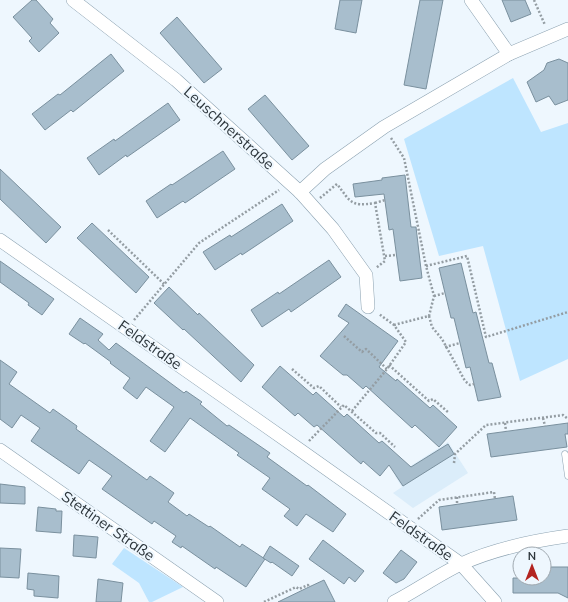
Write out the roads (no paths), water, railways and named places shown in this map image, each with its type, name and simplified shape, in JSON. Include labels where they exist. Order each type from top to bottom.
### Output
[{"type":"street","name":"Leuschnerstraße","points":[[73,0],[176,80],[300,192],[333,229],[366,275],[368,307]]},
{"type":"street","points":[[471,0],[509,54]]},
{"type":"street","points":[[300,192],[325,169],[384,127],[509,54],[568,29]]},
{"type":"street","name":"Feldstraße","points":[[0,240],[461,564],[495,602]]},
{"type":"street","name":"Stettiner Straße","points":[[0,450],[217,602]]},
{"type":"street","points":[[394,602],[461,564],[506,548],[546,539],[568,536]]},
{"type":"lane","points":[[565,454],[568,476]]}]
